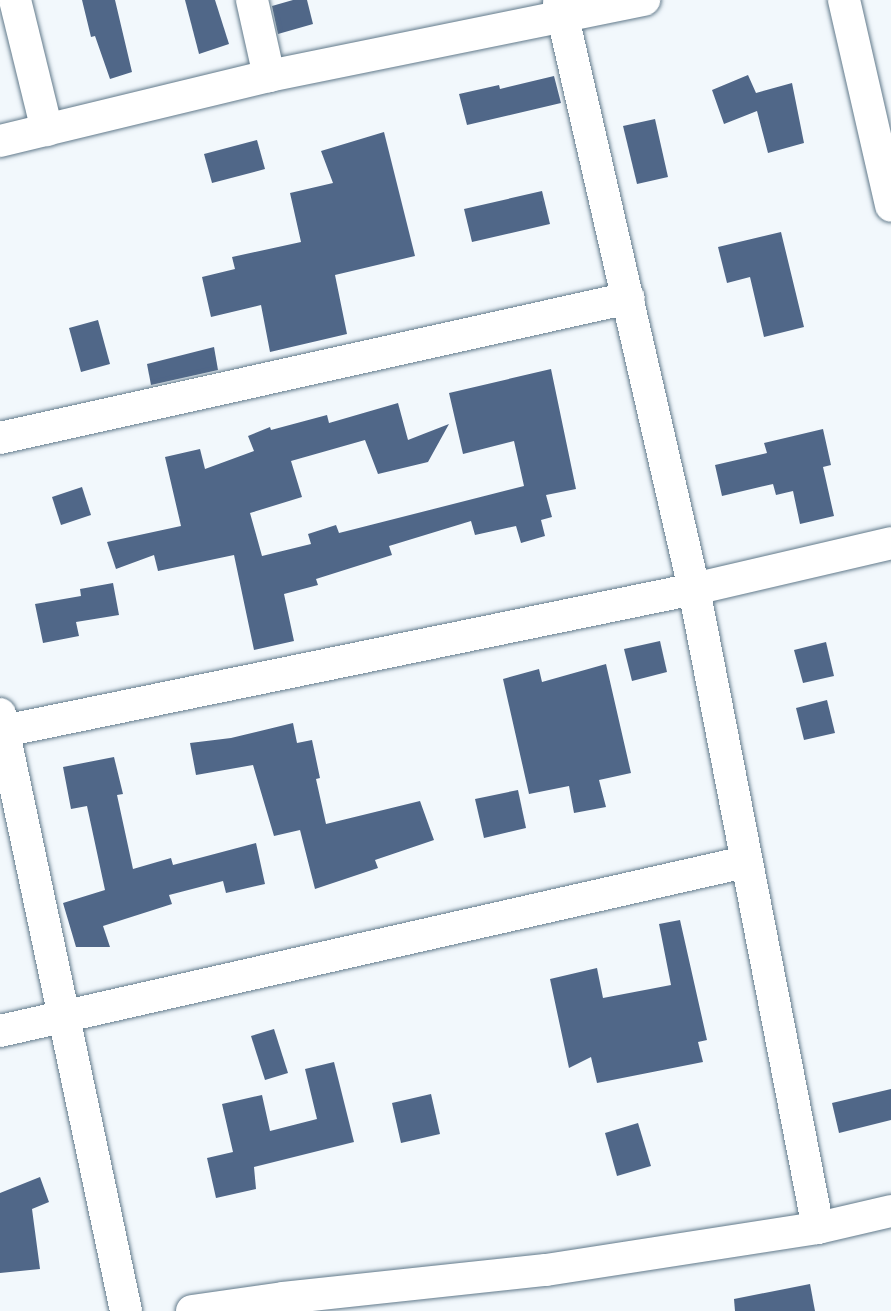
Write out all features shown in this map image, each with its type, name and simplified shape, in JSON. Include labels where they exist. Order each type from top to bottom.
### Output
[{"type":"street","points":[[15,0],[47,130]]},
{"type":"street","points":[[252,0],[269,76]]},
{"type":"street","points":[[0,141],[562,8],[644,0]]},
{"type":"street","points":[[844,0],[891,205]]},
{"type":"street","points":[[562,8],[694,589],[818,1228]]},
{"type":"street","points":[[0,438],[629,298]]},
{"type":"street","points":[[126,1311],[2,723],[694,589],[891,543]]},
{"type":"street","points":[[0,1031],[745,862]]},
{"type":"street","points":[[191,1311],[284,1304],[546,1270],[818,1228],[891,1211]]},
{"type":"building","points":[[82,0],[115,0],[132,72],[110,79],[95,36],[91,37]]},
{"type":"building","points":[[185,0],[215,0],[229,44],[199,54]]},
{"type":"building","points":[[293,0],[307,0],[313,24],[278,34],[272,6]]},
{"type":"building","points":[[748,75],[756,93],[792,83],[804,143],[768,153],[757,111],[724,124],[712,90]]},
{"type":"building","points":[[554,76],[561,103],[467,125],[459,94],[499,85],[500,89]]},
{"type":"building","points":[[655,119],[668,177],[637,184],[623,126]]},
{"type":"building","points":[[384,132],[415,256],[335,275],[347,334],[270,352],[261,305],[211,317],[202,277],[235,269],[232,257],[301,242],[290,193],[333,183],[321,151]]},
{"type":"building","points":[[257,140],[265,169],[212,183],[204,154]]},
{"type":"building","points":[[542,191],[550,224],[472,242],[464,209]]},
{"type":"building","points":[[781,232],[804,327],[764,337],[750,277],[727,283],[718,247]]},
{"type":"building","points":[[98,320],[110,364],[81,372],[69,328]]},
{"type":"building","points":[[214,347],[218,370],[151,385],[147,364]]},
{"type":"building","points":[[551,369],[576,489],[546,495],[552,517],[541,520],[545,536],[521,543],[516,526],[475,535],[471,521],[389,546],[392,555],[316,579],[318,585],[284,594],[294,641],[254,650],[234,555],[158,571],[154,555],[116,569],[107,542],[181,526],[165,457],[200,449],[205,469],[254,451],[248,436],[270,427],[271,430],[327,415],[329,423],[398,403],[408,440],[449,424],[428,462],[378,474],[365,440],[291,461],[302,497],[250,513],[262,556],[311,544],[308,534],[336,525],[339,533],[524,486],[514,441],[463,454],[449,393]]},
{"type":"building","points":[[823,429],[831,465],[823,467],[834,516],[800,524],[793,491],[776,495],[773,484],[722,496],[715,465],[767,453],[764,443]]},
{"type":"building","points":[[82,487],[91,515],[61,525],[52,497]]},
{"type":"building","points":[[113,583],[119,615],[76,622],[79,636],[43,643],[35,604],[81,596],[80,589]]},
{"type":"building","points":[[660,641],[667,672],[632,681],[624,649]]},
{"type":"building","points":[[826,642],[834,676],[803,683],[794,650]]},
{"type":"building","points":[[606,664],[631,773],[599,780],[606,807],[574,813],[569,786],[529,794],[503,679],[539,669],[542,682]]},
{"type":"building","points":[[827,700],[835,733],[804,740],[796,708]]},
{"type":"building","points":[[293,723],[297,743],[312,740],[320,778],[316,779],[326,824],[420,801],[434,840],[375,860],[378,868],[315,889],[300,830],[274,836],[253,765],[196,775],[190,743],[231,738]]},
{"type":"building","points":[[114,757],[123,794],[117,795],[133,869],[171,858],[173,865],[256,843],[265,884],[226,893],[223,881],[169,895],[172,904],[103,926],[110,947],[76,947],[63,903],[105,890],[87,806],[71,809],[63,767]]},
{"type":"building","points":[[518,790],[526,828],[484,838],[475,799]]},
{"type":"building","points":[[680,920],[707,1040],[698,1042],[703,1062],[597,1083],[591,1057],[569,1068],[550,979],[597,968],[603,998],[671,985],[659,924]]},
{"type":"building","points":[[274,1029],[288,1073],[265,1080],[251,1036]]},
{"type":"building","points":[[334,1062],[354,1142],[254,1167],[256,1189],[216,1198],[207,1158],[233,1152],[222,1104],[262,1095],[270,1131],[317,1119],[305,1069]]},
{"type":"building","points":[[891,1089],[891,1120],[839,1133],[832,1103]]},
{"type":"building","points":[[431,1094],[440,1134],[401,1143],[392,1103]]},
{"type":"building","points":[[638,1123],[651,1166],[617,1176],[605,1133]]},
{"type":"building","points":[[40,1177],[49,1202],[32,1209],[40,1269],[0,1273],[0,1193]]},
{"type":"building","points":[[810,1284],[815,1311],[735,1311],[734,1299]]}]
